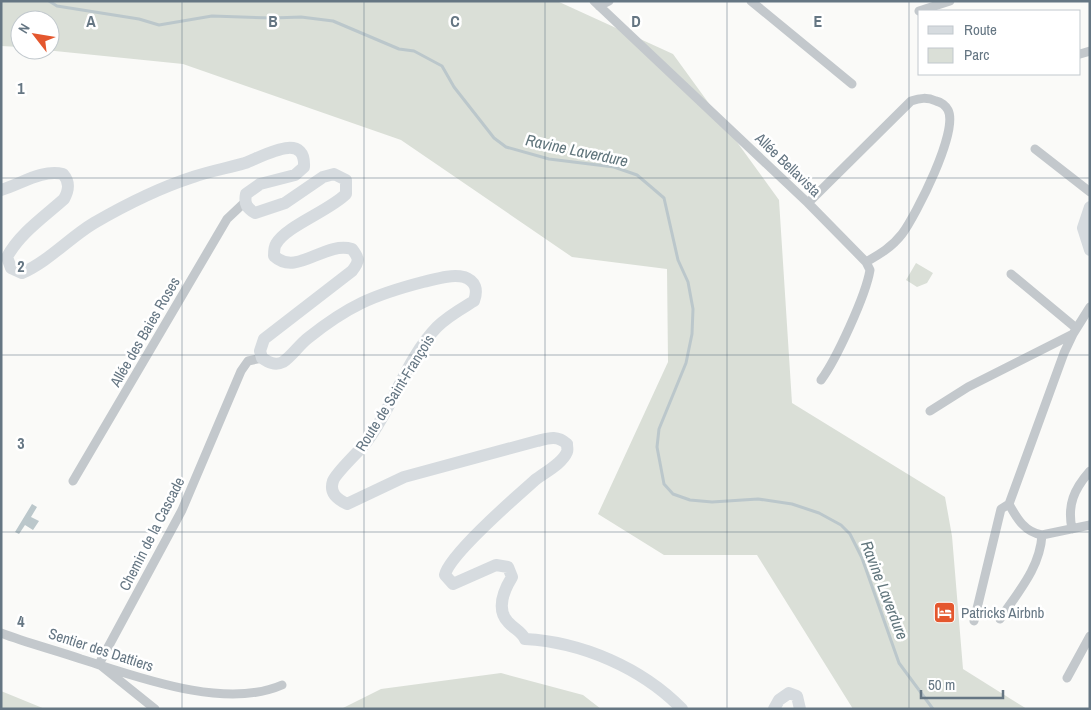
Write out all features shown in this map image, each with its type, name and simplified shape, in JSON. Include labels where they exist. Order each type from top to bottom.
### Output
[{"type":"main road","points":[[1,190],[22,184],[37,176],[55,172],[63,174],[68,184],[68,192],[64,199],[13,245],[5,266],[22,273],[36,267],[93,224],[164,187],[245,162],[282,148],[293,148],[301,152],[304,159],[304,167],[294,175],[260,184],[246,194],[245,202],[248,209],[255,213],[285,203],[323,178],[334,174],[346,180],[346,194],[338,202],[284,235],[275,245],[274,256],[281,262],[294,264],[342,246],[352,248],[358,258],[358,264],[352,271],[264,339],[260,351],[262,358]]},
{"type":"main road","points":[[1090,207],[1083,228],[1090,250]]},
{"type":"main road","name":"Route de Saint-François","points":[[262,358],[270,364],[282,363],[306,340],[344,311],[370,298],[441,278],[459,276],[467,278],[475,284],[478,292],[474,301],[455,312],[437,328],[417,355],[369,439],[334,479],[332,490],[337,499],[347,504],[404,477],[537,441],[554,437],[561,438],[567,444],[567,451],[561,460],[536,480],[464,548],[447,567],[445,575],[453,584],[496,565],[508,567],[512,577],[503,593],[504,612],[507,621],[525,639],[539,640],[602,655],[641,676],[682,709]]},
{"type":"main road","points":[[774,709],[779,700],[790,693],[797,696],[800,709]]},
{"type":"street","points":[[596,4],[608,1]]},
{"type":"street","points":[[751,1],[852,84]]},
{"type":"street","points":[[922,10],[950,1]]},
{"type":"street","name":"Allée Bellavista","points":[[596,4],[808,203],[866,262]]},
{"type":"street","points":[[808,203],[911,101],[928,98],[940,102],[948,110],[950,118],[947,136],[923,200],[897,240],[882,253],[866,262],[870,270],[866,286],[831,366],[821,380]]},
{"type":"street","points":[[1035,149],[1090,192]]},
{"type":"street","name":"Allée des Baies Roses","points":[[73,481],[227,219],[245,202]]},
{"type":"street","points":[[1011,274],[1074,331]]},
{"type":"street","points":[[974,621],[1001,509],[1009,504],[1032,438],[1074,331],[1090,307]]},
{"type":"street","points":[[930,412],[968,386],[1074,331]]},
{"type":"street","name":"Chemin de la Cascade","points":[[98,664],[182,510],[241,370],[248,361],[262,358]]},
{"type":"street","points":[[1072,529],[1070,517],[1072,500],[1080,482],[1090,471]]},
{"type":"street","points":[[1009,504],[1015,516],[1027,529],[1042,535],[1090,525]]},
{"type":"street","points":[[1000,619],[1036,563],[1042,535]]},
{"type":"street","name":"Sentier des Dattiers","points":[[1,633],[143,680],[219,693],[256,694],[282,685]]},
{"type":"street","points":[[1067,678],[1090,636]]},
{"type":"street","points":[[98,664],[155,709]]},
{"type":"green space","points":[[1,1],[557,1],[673,54],[779,200],[792,403],[945,497],[952,536],[963,669],[1027,709],[853,709],[757,555],[664,555],[598,514],[668,362],[667,269],[572,257],[401,140],[183,64],[60,52],[60,10],[10,10],[10,46],[1,46]]},
{"type":"green space","points":[[916,263],[933,273],[927,283],[917,287],[906,280]]},
{"type":"green space","points":[[501,673],[583,695],[601,709],[341,709],[381,689]]},
{"type":"green space","points":[[1,691],[45,709],[1,709]]},
{"type":"shaded area","points":[[32,504],[37,507],[31,517],[39,521],[33,530],[25,525],[19,534],[15,532]]},
{"type":"waterway","name":"Ravine Laverdure","points":[[49,1],[57,6],[139,19],[159,25],[212,16],[301,17],[333,21],[399,49],[414,51],[442,66],[454,87],[494,138],[506,147],[549,159],[614,167],[637,175],[664,198],[678,260],[688,282],[693,309],[692,334],[686,363],[659,429],[657,447],[664,484],[673,494],[690,500],[712,502],[758,499],[792,504],[819,513],[841,525],[850,534],[862,558],[899,663],[933,709]]},
{"type":"place","name":"Patricks Airbnb","points":[[945,613]]}]
